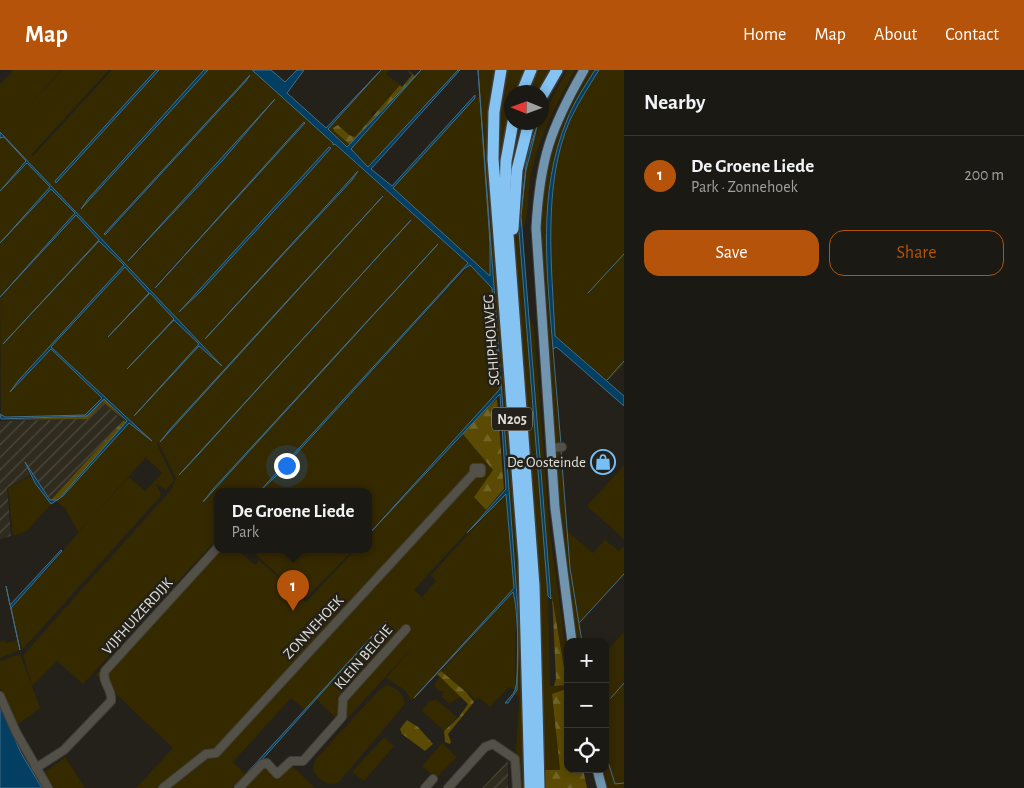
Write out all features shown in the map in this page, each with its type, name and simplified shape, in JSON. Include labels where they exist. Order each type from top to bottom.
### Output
[{"type":"highway","name":"SCHIPHOLWEG","points":[[501,70],[494,112],[493,159],[524,560],[530,788]]},
{"type":"highway","points":[[525,85],[531,70]]},
{"type":"highway","points":[[548,85],[557,70]]},
{"type":"highway","name":"SCHIPHOLWEG","points":[[512,130],[505,178],[510,270],[534,586],[539,788]]},
{"type":"highway","name":"N205","points":[[510,270],[517,170],[527,130]]},
{"type":"main road","points":[[571,638],[561,559],[556,448],[537,263],[538,189],[551,132],[560,111],[584,70]]},
{"type":"main road","points":[[598,773],[602,788]]},
{"type":"street","name":"ZONNEHOEK","points":[[163,788],[206,754],[216,752],[474,473]]},
{"type":"street","name":"VIJFHUIZERDIJK","points":[[36,768],[64,750],[111,701],[112,694],[104,678],[105,671],[214,551]]},
{"type":"street","name":"KLEIN BELGIE","points":[[239,788],[262,764],[267,763],[278,774],[291,761],[303,761],[342,717],[343,699],[406,629]]},
{"type":"street","points":[[0,696],[48,788]]},
{"type":"street","points":[[448,788],[486,747],[492,744],[515,759],[517,788]]},
{"type":"street","points":[[425,788],[433,779]]},
{"type":"shaded area","points":[[13,70],[61,70],[26,109],[62,70],[109,70],[31,155],[33,156],[112,70],[156,70],[56,182],[159,70],[204,70],[99,186],[92,197],[207,70],[252,70],[468,264],[263,488],[216,488],[437,244],[214,488],[204,501],[214,490],[214,542],[123,641],[112,634],[120,644],[83,684],[57,661],[32,686],[23,655],[171,490],[176,478],[158,442],[157,444],[174,480],[166,490],[156,484],[161,494],[160,497],[22,650],[11,608],[90,519],[78,532],[65,508],[57,502],[128,424],[132,423],[64,359],[102,396],[86,415],[1,416],[0,297],[76,215],[99,240],[4,343],[99,241],[124,265],[18,381],[11,392],[49,350],[51,349],[58,355],[51,347],[125,266],[133,273],[0,132],[0,84]],"holes":[[[250,76],[116,225],[104,234],[245,80]],[[276,101],[138,252],[133,254]],[[305,122],[154,287],[303,123]],[[329,147],[201,291],[179,312]],[[342,187],[205,337],[327,203]],[[149,454],[146,458],[162,473],[145,491],[129,477],[92,517]]]},
{"type":"shaded area","points":[[381,70],[389,70],[386,74],[400,85],[377,113],[374,110],[371,114],[373,117],[355,137],[333,129],[350,145],[347,147],[328,129]]},
{"type":"shaded area","points":[[421,70],[458,70],[368,167],[351,149]]},
{"type":"shaded area","points":[[478,70],[496,70],[488,118],[487,146],[504,379],[517,521],[525,788],[519,788],[516,752],[519,697],[515,694],[518,676],[517,593]]},
{"type":"shaded area","points":[[506,70],[528,70],[522,85],[504,85],[504,130],[509,130],[500,194],[498,120]]},
{"type":"shaded area","points":[[538,70],[552,70],[544,85],[530,85]]},
{"type":"shaded area","points":[[567,70],[576,70],[549,121],[549,104]]},
{"type":"shaded area","points":[[587,70],[595,70],[567,119],[559,141],[550,177],[546,226],[547,287],[567,533],[593,553],[605,540],[619,551],[624,546],[624,574],[579,623],[581,638],[575,638],[570,600],[575,598],[570,597],[557,502],[537,240],[547,149]]},
{"type":"shaded area","points":[[599,70],[624,70],[624,364],[608,381],[555,336],[550,226],[555,171],[561,145],[573,114]]},
{"type":"shaded area","points":[[479,97],[490,243],[489,276],[393,188],[473,99]]},
{"type":"shaded area","points":[[537,130],[545,130],[531,173],[528,209],[522,230],[523,189]]},
{"type":"shaded area","points":[[3,136],[26,161],[0,190],[0,138]]},
{"type":"shaded area","points":[[28,163],[50,187],[0,242],[0,191]]},
{"type":"shaded area","points":[[51,189],[75,213],[0,295],[0,243]]},
{"type":"shaded area","points":[[519,197],[522,281],[548,583],[550,686],[564,685],[564,690],[552,694],[560,770],[542,770],[540,614],[528,414],[515,262]]},
{"type":"shaded area","points":[[470,265],[492,288],[500,389],[372,529],[372,488],[265,488]]},
{"type":"shaded area","points":[[529,316],[534,327],[550,534],[564,638],[564,667],[552,596],[545,534]]},
{"type":"shaded area","points":[[103,402],[124,422],[51,500],[26,465],[30,475],[7,488],[11,536],[0,539],[0,421],[88,419]]},
{"type":"shaded area","points":[[462,433],[493,470],[474,497],[486,511],[414,590],[432,607],[422,597],[436,581],[431,575],[506,493],[514,588],[414,699],[411,700],[405,690],[386,678],[416,644],[342,724],[316,699],[305,710],[291,698],[233,762],[245,774],[233,788],[136,788],[173,748],[96,675],[214,546],[214,553],[241,553],[255,565],[259,560],[306,602],[352,553],[372,553],[372,530]]},
{"type":"shaded area","points":[[624,465],[624,539],[587,506]]},
{"type":"shaded area","points":[[30,476],[51,504],[27,531],[13,536],[8,488]]},
{"type":"shaded area","points":[[254,553],[350,553],[306,598],[297,593]]},
{"type":"shaded area","points":[[514,591],[516,625],[515,690],[509,687],[490,707],[479,698],[476,700],[441,671]]},
{"type":"shaded area","points":[[624,632],[624,788],[604,788],[601,773],[609,773],[609,649]]},
{"type":"shaded area","points":[[5,640],[6,643],[17,640],[20,650],[0,658],[0,642]]},
{"type":"shaded area","points":[[20,654],[40,708],[17,725],[0,688],[0,661]]},
{"type":"shaded area","points":[[439,677],[461,696],[450,704],[441,697],[444,691],[439,691],[434,686]]},
{"type":"shaded area","points":[[387,685],[400,692],[404,705],[339,782],[331,784],[324,782],[313,770],[315,760],[380,689]]},
{"type":"shaded area","points":[[437,700],[457,717],[444,731],[422,711],[429,701]]},
{"type":"shaded area","points":[[384,737],[394,746],[364,781],[352,772]]},
{"type":"shaded area","points":[[442,743],[457,757],[436,778],[423,765]]},
{"type":"shaded area","points":[[66,758],[85,788],[50,788],[43,776],[44,773]]},
{"type":"shaded area","points":[[508,761],[508,788],[482,788]]},
{"type":"shaded area","points":[[263,764],[277,777],[290,764],[315,788],[241,788]]},
{"type":"green space","points":[[407,70],[415,76],[350,145],[334,131],[333,128],[338,125],[349,135],[355,137],[400,85],[402,87],[412,75]]},
{"type":"green space","points":[[104,399],[127,423],[64,494],[53,502],[51,500],[124,420],[103,402],[88,419],[0,420],[87,416]]},
{"type":"green space","points":[[497,399],[504,489],[486,510],[474,497],[493,470],[462,433]]},
{"type":"green space","points":[[552,596],[564,667],[564,685],[554,686],[556,679]]},
{"type":"green space","points":[[441,671],[466,692],[474,702],[448,734],[450,744],[445,742],[444,731],[459,717],[468,704],[437,674]]},
{"type":"green space","points":[[564,690],[564,773],[584,773],[587,788],[543,788],[542,770],[560,770],[552,694]]},
{"type":"green space","points":[[407,720],[418,727],[433,744],[425,751],[402,734],[400,729]]},
{"type":"water","points":[[156,70],[159,70],[56,183],[55,181]]},
{"type":"water","points":[[204,70],[208,70],[81,209],[88,199]]},
{"type":"water","points":[[252,70],[271,70],[285,82],[297,70],[304,70],[287,93],[326,128],[381,70],[328,129],[347,147],[421,70],[351,149],[368,167],[460,70],[371,169],[392,186],[475,95],[475,98],[393,188],[490,276],[490,243],[478,70],[518,611],[518,638],[513,592],[414,698],[514,588],[506,494],[467,533],[506,489],[500,394],[372,531],[500,389],[492,288],[470,265],[464,269],[275,477],[263,488],[468,263]]},
{"type":"water","points":[[595,70],[599,70],[570,120],[561,145],[555,171],[552,199],[551,255],[555,336],[624,396],[624,406],[560,350],[556,347],[553,349],[546,233],[551,175],[567,120],[576,100]]},
{"type":"water","points":[[250,75],[246,81],[105,235],[104,234]]},
{"type":"water","points":[[275,99],[222,161],[128,261]]},
{"type":"water","points":[[304,122],[305,123],[155,288]]},
{"type":"water","points":[[536,130],[526,170],[521,216],[551,599],[548,596],[519,231],[527,156]]},
{"type":"water","points":[[0,132],[222,366],[199,346],[134,416],[199,344],[174,320],[127,369],[174,319],[150,293],[108,337],[149,293],[125,267],[51,347],[152,441],[129,423],[63,496],[59,498],[127,421],[104,399],[87,416],[1,419],[0,414],[5,417],[85,415],[102,398],[51,349],[10,392],[124,265],[99,241],[3,344],[99,240],[76,215],[0,297],[75,213],[51,189],[0,243],[50,187],[27,163],[0,191],[26,161],[4,137],[0,138]]},
{"type":"water","points":[[329,147],[331,148],[315,166],[201,291],[179,312]]},
{"type":"water","points":[[358,171],[352,180],[205,339]]},
{"type":"water","points":[[383,196],[160,442],[171,428]]},
{"type":"water","points":[[411,220],[197,456],[179,475]]},
{"type":"water","points":[[438,244],[216,488],[214,488]]},
{"type":"water","points":[[25,462],[50,500],[57,500],[51,504],[35,483]]},
{"type":"water","points":[[61,550],[11,608],[20,650],[10,605]]},
{"type":"water","points":[[386,621],[242,782],[234,787]]},
{"type":"water","points":[[517,682],[517,690],[508,703],[505,703],[512,695]]},
{"type":"water","points":[[0,705],[21,753],[42,788],[0,788]]},
{"type":"waterway","points":[[588,293],[624,254]]},
{"type":"waterway","points":[[553,349],[561,445]]},
{"type":"waterway","points":[[607,380],[624,361]]},
{"type":"waterway","points":[[561,451],[570,568],[581,638]]},
{"type":"waterway","points":[[580,622],[624,574]]},
{"type":"waterway","points":[[611,698],[624,683]]},
{"type":"waterway","points":[[609,765],[615,784],[624,783]]},
{"type":"place","name":"De Oosteinde","points":[[603,462]]},
{"type":"place","name":"De Groene Liede","points":[[293,611]]}]
